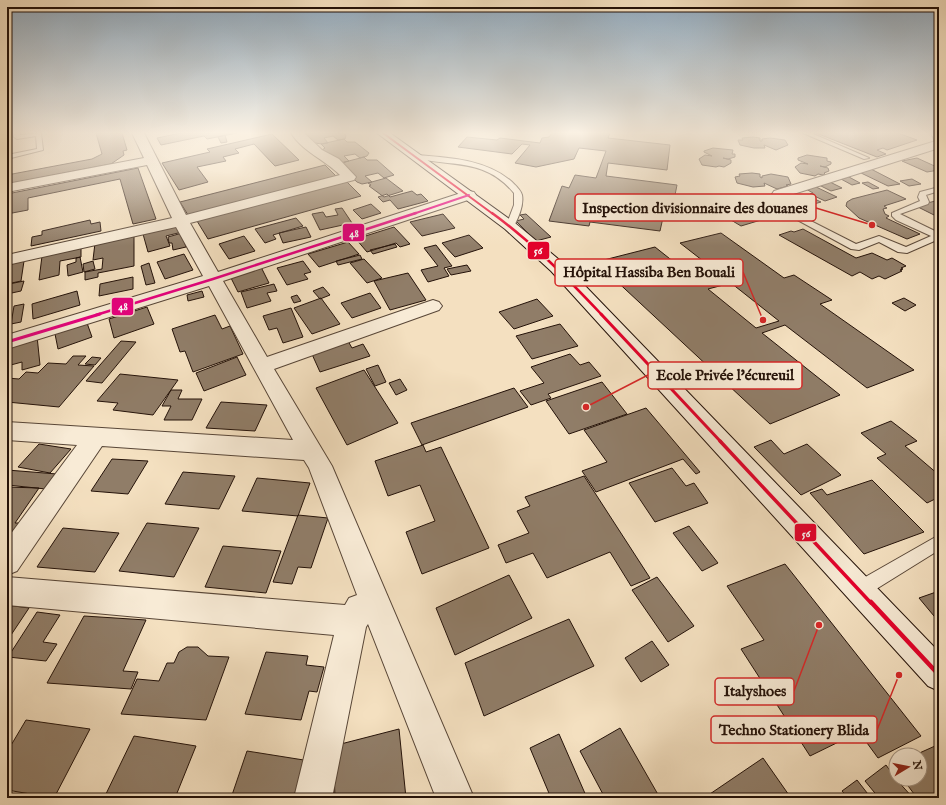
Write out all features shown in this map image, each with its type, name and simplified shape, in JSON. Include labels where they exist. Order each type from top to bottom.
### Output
[{"type":"street","points":[[7,188],[97,171]]},
{"type":"street","points":[[156,171],[181,221],[213,279],[320,466],[455,798]]},
{"type":"street","points":[[7,260],[181,221],[349,177],[343,171]]},
{"type":"street","points":[[435,171],[510,226],[557,267],[939,675]]},
{"type":"street","points":[[780,194],[855,171]]},
{"type":"street","points":[[7,342],[213,279],[469,196]]},
{"type":"street","points":[[262,366],[433,306]]},
{"type":"street","points":[[7,431],[311,451]]},
{"type":"street","points":[[7,562],[96,437]]},
{"type":"street","points":[[7,591],[352,621]]},
{"type":"street","points":[[313,798],[352,621],[370,592]]},
{"type":"lane","points":[[491,171],[506,179],[517,192],[518,198],[510,226]]},
{"type":"lane","points":[[796,217],[854,247],[859,248],[880,240],[901,250],[907,250],[938,236],[899,218],[896,216],[896,213],[925,202],[922,197],[923,194],[939,189]]},
{"type":"lane","points":[[859,590],[939,542]]},
{"type":"building","points":[[31,171],[77,171],[7,184],[7,175]]},
{"type":"building","points":[[125,171],[139,171],[156,219],[133,224],[120,179],[28,198],[28,210],[7,214],[7,194]]},
{"type":"building","points":[[167,171],[200,171],[208,182],[179,190]]},
{"type":"building","points":[[303,171],[331,171],[336,176],[188,215],[180,202]]},
{"type":"building","points":[[345,171],[389,171],[394,175],[384,178],[378,173],[365,176],[372,182],[362,184],[357,182]]},
{"type":"building","points":[[599,171],[607,171],[606,176],[677,185],[673,205],[666,204],[660,231],[590,222],[589,226],[549,221],[562,186],[569,188],[575,175],[596,178]]},
{"type":"building","points":[[798,171],[829,171],[823,175],[818,174],[815,176],[800,173]]},
{"type":"building","points":[[874,171],[900,184],[888,186],[859,172]]},
{"type":"building","points":[[739,174],[760,174],[760,177],[762,178],[762,176],[771,174],[788,177],[791,184],[777,189],[764,183],[765,186],[753,187],[737,183],[735,177],[740,176]]},
{"type":"building","points":[[849,177],[860,183],[852,185],[841,179]]},
{"type":"building","points":[[386,178],[403,191],[384,197],[369,186],[371,185],[368,183]]},
{"type":"building","points":[[912,179],[921,184],[909,186],[900,181]]},
{"type":"building","points":[[346,181],[361,196],[208,239],[197,221]]},
{"type":"building","points":[[830,182],[842,188],[831,191],[819,185]]},
{"type":"building","points":[[868,182],[879,188],[873,189],[862,183]]},
{"type":"building","points":[[814,186],[837,197],[825,201],[810,194],[813,193],[806,189]]},
{"type":"building","points":[[887,190],[906,199],[884,206],[887,208],[883,209],[885,214],[889,216],[886,218],[920,234],[907,239],[859,218],[846,206],[847,202],[852,199]]},
{"type":"building","points":[[412,191],[417,195],[421,194],[428,201],[398,209],[390,200],[383,202],[378,197],[387,194],[390,197]]},
{"type":"building","points":[[806,195],[821,202],[800,208],[786,200]]},
{"type":"building","points":[[939,200],[939,214],[934,215],[916,206]]},
{"type":"building","points":[[751,202],[761,208],[747,212],[761,220],[741,226],[726,217],[744,212],[735,207]]},
{"type":"building","points":[[371,204],[381,213],[362,219],[353,210]]},
{"type":"building","points":[[342,208],[352,223],[320,230],[312,214],[323,212],[326,217],[338,215],[335,209]]},
{"type":"building","points":[[443,214],[455,228],[422,236],[410,222]]},
{"type":"building","points":[[526,214],[551,237],[536,241],[516,221],[524,219],[520,215]]},
{"type":"building","points":[[296,218],[303,226],[273,235],[276,239],[265,243],[255,229]]},
{"type":"building","points":[[90,220],[91,224],[100,222],[101,231],[31,246],[32,237],[42,235],[42,231]]},
{"type":"building","points":[[179,223],[182,232],[166,236],[170,246],[148,252],[143,234]]},
{"type":"building","points":[[306,227],[311,237],[283,243],[279,233]]},
{"type":"building","points":[[394,227],[410,244],[400,247],[396,243],[367,252],[356,239]]},
{"type":"building","points":[[803,229],[856,258],[872,253],[887,260],[892,258],[906,266],[901,268],[903,269],[900,270],[902,271],[885,279],[879,276],[872,279],[860,272],[852,276],[779,235]]},
{"type":"building","points":[[182,233],[186,247],[173,250],[172,243],[169,243],[168,237]]},
{"type":"building","points":[[721,233],[784,278],[794,275],[832,300],[820,304],[914,370],[867,388],[785,325],[762,333],[840,395],[770,424],[596,262],[655,247],[703,285],[725,278],[680,243]],"holes":[[[731,283],[779,321],[756,328],[708,289]]]},
{"type":"building","points":[[469,235],[483,248],[455,257],[442,243]]},
{"type":"building","points":[[134,236],[134,266],[98,273],[98,277],[85,280],[85,272],[102,269],[103,258],[93,260],[95,243]]},
{"type":"building","points":[[244,236],[255,251],[229,259],[219,244]]},
{"type":"building","points":[[348,242],[359,254],[319,267],[308,254]]},
{"type":"building","points":[[395,244],[397,247],[373,254],[370,250]]},
{"type":"building","points":[[436,245],[452,266],[444,268],[449,276],[428,282],[421,270],[438,266],[424,248]]},
{"type":"building","points":[[81,248],[81,257],[60,261],[59,275],[39,280],[42,256]]},
{"type":"building","points":[[184,254],[193,270],[165,279],[157,262]]},
{"type":"building","points":[[360,255],[362,259],[338,265],[336,261]]},
{"type":"building","points":[[80,257],[83,272],[68,276],[67,265],[76,262],[76,258]]},
{"type":"building","points":[[364,259],[382,278],[367,283],[350,263]]},
{"type":"building","points":[[24,261],[21,281],[7,284],[7,264]]},
{"type":"building","points":[[93,261],[95,269],[84,272],[83,264]]},
{"type":"building","points":[[303,261],[311,272],[304,274],[308,279],[287,285],[277,268]]},
{"type":"building","points":[[149,263],[155,283],[146,285],[141,266]]},
{"type":"building","points":[[260,265],[269,283],[238,292],[229,274]]},
{"type":"building","points":[[467,265],[471,271],[451,275],[447,269]]},
{"type":"building","points":[[408,273],[426,300],[390,310],[374,281]]},
{"type":"building","points":[[133,277],[133,289],[99,296],[100,284]]},
{"type":"building","points":[[24,281],[21,291],[7,294],[9,284]]},
{"type":"building","points":[[274,284],[277,291],[267,293],[271,301],[247,308],[241,292]]},
{"type":"building","points":[[323,287],[330,295],[320,299],[313,291]]},
{"type":"building","points":[[77,291],[80,305],[33,319],[32,304]]},
{"type":"building","points":[[202,291],[204,297],[188,301],[187,295]]},
{"type":"building","points":[[370,293],[381,308],[352,318],[341,303]]},
{"type":"building","points":[[297,295],[301,301],[294,303],[291,297]]},
{"type":"building","points":[[321,298],[340,324],[312,334],[294,308]]},
{"type":"building","points":[[904,298],[916,305],[905,311],[892,303]]},
{"type":"building","points":[[537,299],[553,316],[514,329],[499,312]]},
{"type":"building","points":[[24,304],[21,322],[11,324],[14,306]]},
{"type":"building","points":[[147,307],[154,324],[114,338],[109,319]]},
{"type":"building","points":[[291,308],[303,337],[283,343],[277,328],[269,330],[263,316]]},
{"type":"building","points":[[215,315],[222,329],[230,326],[243,354],[193,372],[185,351],[180,352],[172,329]]},
{"type":"building","points":[[87,323],[92,337],[58,349],[55,334]]},
{"type":"building","points":[[560,324],[578,346],[532,359],[516,336]]},
{"type":"building","points":[[37,336],[40,365],[22,370],[22,362],[7,366],[7,345]]},
{"type":"building","points":[[121,341],[136,342],[102,383],[86,381]]},
{"type":"building","points":[[348,341],[352,348],[363,344],[370,356],[320,372],[311,352]]},
{"type":"building","points":[[570,354],[580,365],[589,362],[601,376],[548,394],[551,398],[531,405],[520,391],[544,383],[531,367]]},
{"type":"building","points":[[73,356],[86,356],[78,365],[94,366],[59,407],[7,402],[7,378],[19,379],[26,372],[38,373],[48,363],[66,364]]},
{"type":"building","points":[[92,357],[101,358],[95,365],[85,364]]},
{"type":"building","points":[[237,357],[246,375],[204,391],[196,373]]},
{"type":"building","points":[[378,365],[386,382],[375,386],[366,369]]},
{"type":"building","points":[[364,370],[398,423],[347,445],[316,388]]},
{"type":"building","points":[[120,374],[178,380],[153,415],[113,410],[118,403],[97,401]]},
{"type":"building","points":[[400,379],[407,390],[396,395],[389,383]]},
{"type":"building","points":[[602,382],[627,414],[569,434],[546,401]]},
{"type":"building","points":[[514,388],[528,407],[422,445],[411,423]]},
{"type":"building","points":[[171,390],[182,390],[178,399],[202,399],[192,420],[164,420],[171,406],[162,406]]},
{"type":"building","points":[[221,402],[267,405],[255,431],[206,428]]},
{"type":"building","points":[[646,408],[700,472],[696,474],[683,459],[596,492],[582,471],[607,462],[584,430]]},
{"type":"building","points":[[891,421],[917,441],[905,446],[939,475],[939,497],[927,503],[877,458],[886,454],[861,433]]},
{"type":"building","points":[[771,440],[784,454],[807,444],[841,475],[801,495],[754,447]]},
{"type":"building","points":[[39,444],[71,449],[50,473],[18,467]]},
{"type":"building","points":[[423,445],[426,452],[441,447],[489,548],[422,574],[406,532],[435,521],[420,485],[388,496],[375,461]]},
{"type":"building","points":[[112,459],[148,461],[128,494],[91,491]]},
{"type":"building","points":[[672,468],[686,486],[694,483],[708,503],[655,522],[629,483]]},
{"type":"building","points":[[7,470],[57,474],[46,489],[7,485]]},
{"type":"building","points":[[183,472],[235,476],[219,509],[165,504]]},
{"type":"building","points":[[584,476],[650,578],[631,586],[610,552],[547,578],[533,553],[506,563],[498,545],[529,533],[517,511],[530,506],[525,497]]},
{"type":"building","points":[[257,478],[310,483],[298,516],[242,511]]},
{"type":"building","points":[[872,480],[924,532],[864,554],[810,493],[822,489],[827,495]]},
{"type":"building","points":[[7,487],[39,488],[15,523],[20,523],[7,542]]},
{"type":"building","points":[[298,515],[328,518],[311,568],[298,567],[292,584],[273,582]]},
{"type":"building","points":[[147,523],[199,528],[174,577],[119,571]]},
{"type":"building","points":[[689,526],[718,563],[702,571],[673,533]]},
{"type":"building","points":[[63,528],[119,533],[95,572],[37,567]]},
{"type":"building","points":[[223,546],[281,551],[266,593],[205,587]]},
{"type":"building","points":[[785,564],[921,736],[900,747],[888,747],[888,753],[878,758],[859,732],[810,756],[741,649],[764,640],[727,586]]},
{"type":"building","points":[[509,575],[532,618],[455,655],[436,608]]},
{"type":"building","points":[[657,577],[694,626],[668,642],[632,590]]},
{"type":"building","points":[[939,591],[939,622],[919,598]]},
{"type":"building","points":[[7,605],[29,608],[7,641]]},
{"type":"building","points":[[37,612],[60,615],[43,642],[57,644],[46,661],[8,657]]},
{"type":"building","points":[[84,616],[146,620],[123,671],[138,672],[131,689],[47,683]]},
{"type":"building","points":[[569,619],[594,666],[484,716],[465,663]]},
{"type":"building","points":[[652,641],[669,665],[641,682],[625,658]]},
{"type":"building","points":[[187,647],[198,647],[208,656],[229,657],[206,720],[121,714],[137,679],[159,681],[167,663],[174,663],[179,652]]},
{"type":"building","points":[[266,652],[308,656],[306,665],[324,667],[317,692],[309,691],[301,720],[245,714]]},
{"type":"building","points":[[26,720],[90,729],[54,798],[7,790],[7,752]]},
{"type":"building","points":[[620,728],[660,798],[605,798],[580,751]]},
{"type":"building","points":[[399,729],[406,798],[335,798],[333,746]]},
{"type":"building","points":[[559,734],[587,798],[551,798],[530,748]]},
{"type":"building","points":[[134,736],[196,746],[175,798],[104,798]]},
{"type":"building","points":[[935,746],[939,752],[939,798],[917,798],[909,787],[928,787],[928,749]]},
{"type":"building","points":[[247,751],[310,761],[299,798],[231,798]]},
{"type":"building","points":[[763,758],[791,798],[704,798]]},
{"type":"building","points":[[886,765],[888,768],[888,787],[903,787],[913,798],[879,798],[865,781]]},
{"type":"building","points":[[857,780],[871,798],[848,798],[842,791]]},
{"type":"transit line","name":"56","points":[[434,171],[510,226],[557,267],[939,675]]},
{"type":"transit line","name":"48","points":[[7,342],[213,279],[469,195]]},
{"type":"place","name":"Inspection divisionnaire des douanes","points":[[872,225]]},
{"type":"place","name":"Hôpital Hassiba Ben Bouali","points":[[763,320]]},
{"type":"place","name":"Ecole Privée l'écureuil","points":[[586,407]]},
{"type":"place","name":"Italyshoes","points":[[819,625]]},
{"type":"place","name":"Techno Stationery Blida","points":[[899,675]]}]
